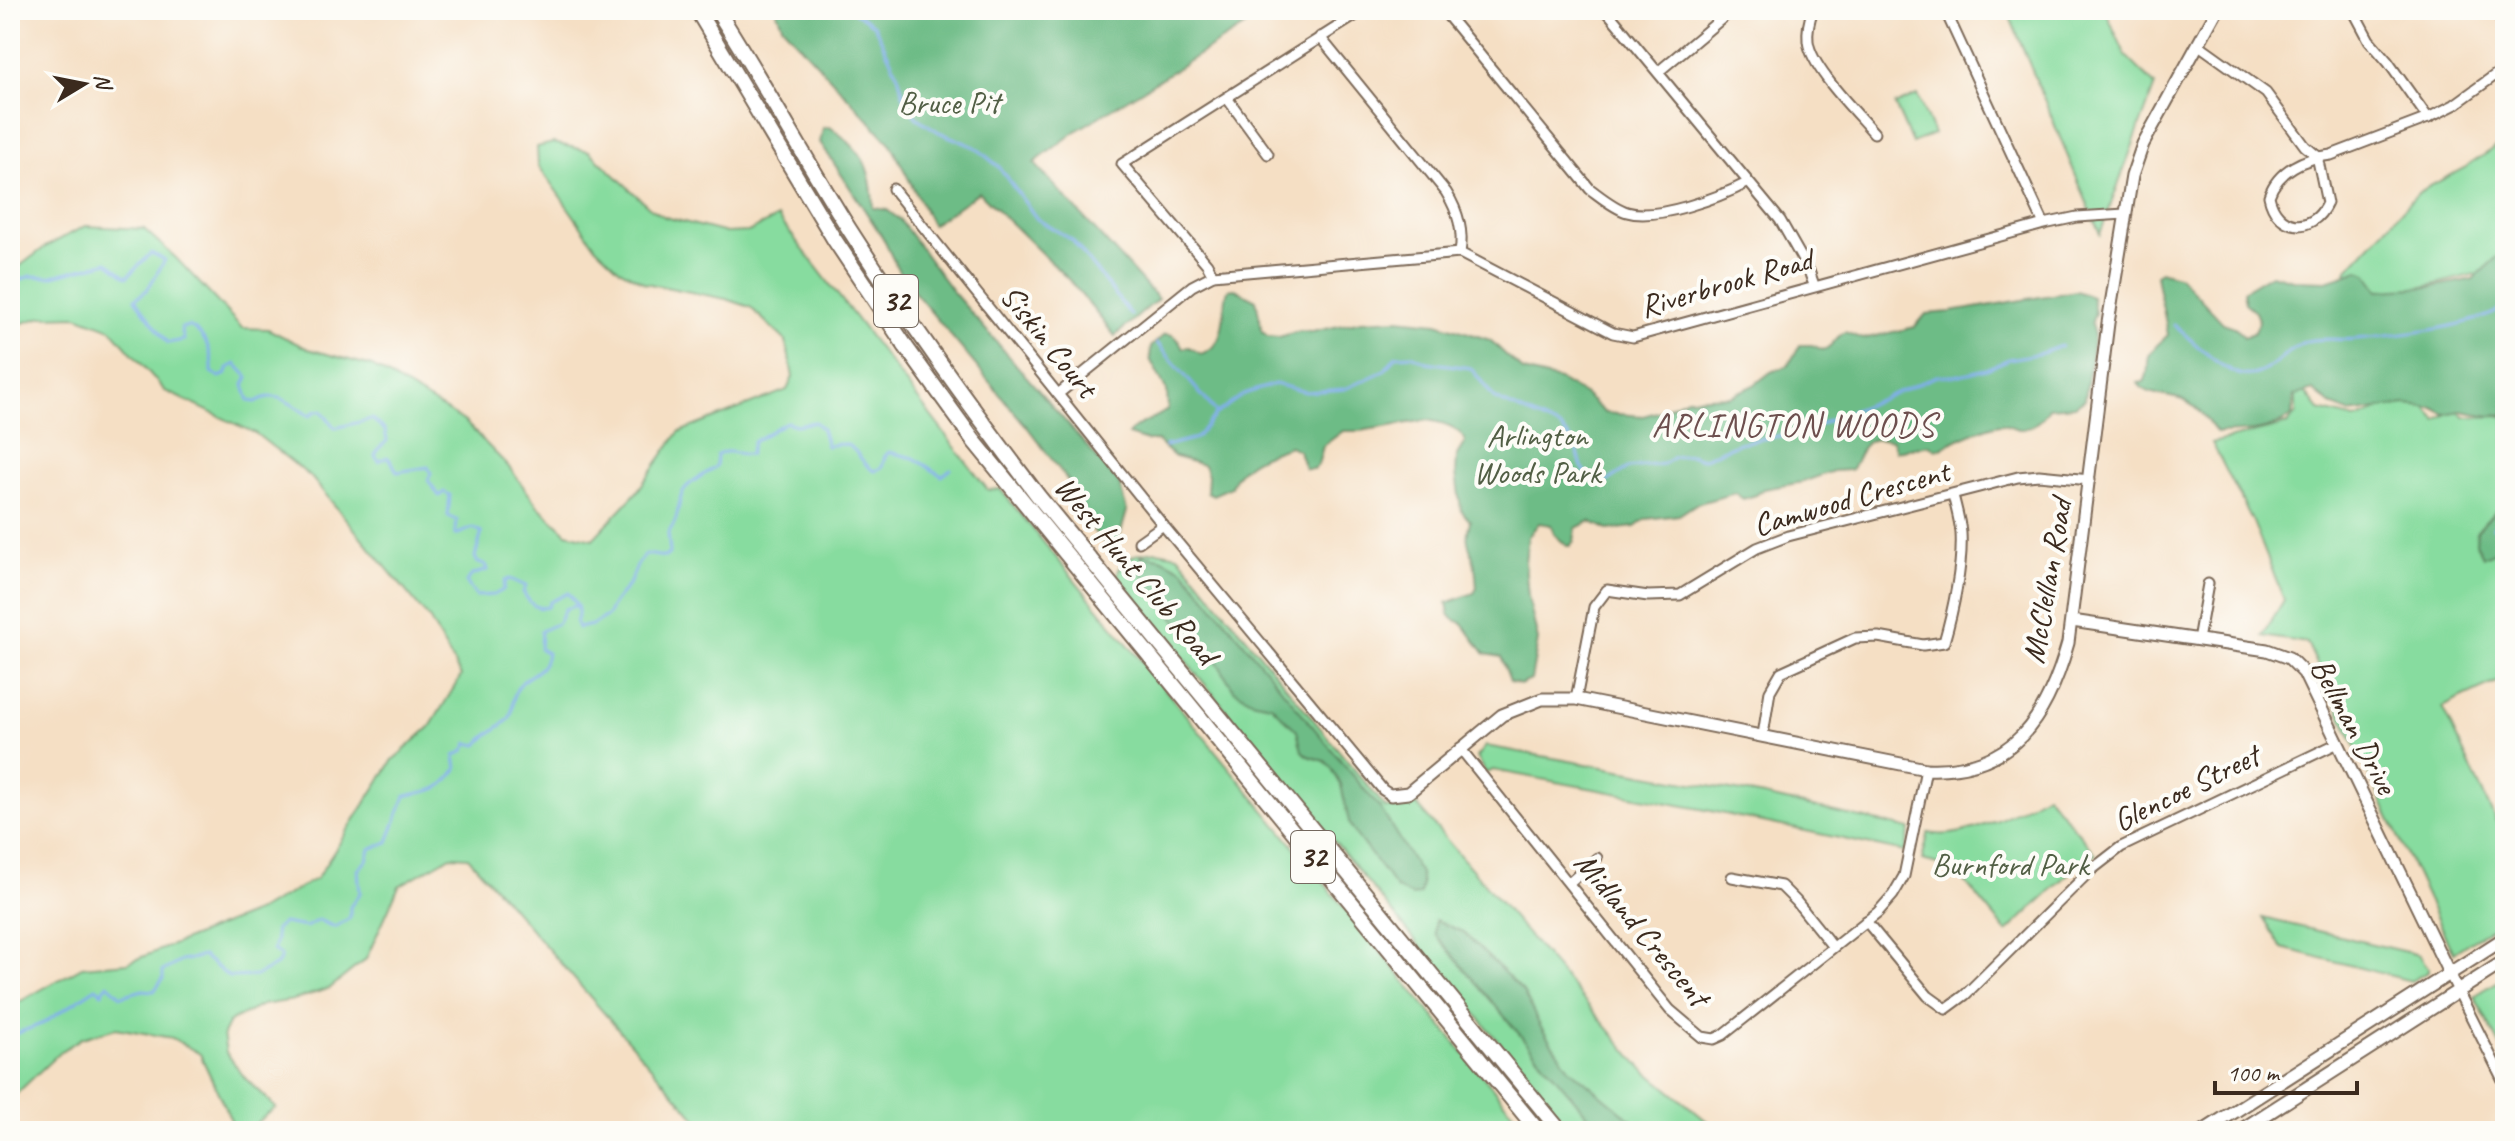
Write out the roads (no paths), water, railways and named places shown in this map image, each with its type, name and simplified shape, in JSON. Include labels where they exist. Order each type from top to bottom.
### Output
[{"type":"main road","name":"West Hunt Club Road","points":[[697,10],[834,239],[974,441],[1538,1131]]},
{"type":"main road","name":"West Hunt Club Road","points":[[717,10],[856,239],[942,368],[988,430],[1039,497],[1560,1131]]},
{"type":"main road","points":[[2204,1131],[2505,938]]},
{"type":"main road","points":[[2240,1131],[2505,961]]},
{"type":"street","points":[[1213,275],[1122,164],[1364,10]]},
{"type":"street","points":[[1443,10],[1590,189],[1608,202],[1627,212],[1661,212],[1726,194],[1747,183]]},
{"type":"street","points":[[1606,10],[1780,220],[1814,285]]},
{"type":"street","points":[[1658,72],[1732,10]]},
{"type":"street","points":[[1813,10],[1808,22],[1808,44],[1817,64],[1874,133]]},
{"type":"street","points":[[1945,10],[2044,224]]},
{"type":"street","name":"McClellan Road","points":[[1391,795],[1408,793],[1502,715],[1542,699],[1576,699],[1926,769],[1946,770],[1989,759],[2025,734],[2040,716],[2059,677],[2072,621],[2107,337],[2132,176],[2140,153],[2217,10]]},
{"type":"street","points":[[2353,10],[2369,40],[2428,118]]},
{"type":"street","points":[[2494,10],[2505,27]]},
{"type":"street","points":[[1058,394],[1192,286],[1213,275],[1460,253],[1463,240],[1457,210],[1446,192],[1320,37]]},
{"type":"street","points":[[2199,45],[2266,93],[2305,146],[2317,156],[2327,203],[2316,220],[2298,226],[2276,216],[2269,196],[2273,184],[2290,168],[2317,156],[2331,155],[2428,118],[2454,105],[2505,68]]},
{"type":"street","points":[[1227,98],[1268,154]]},
{"type":"street","name":"Siskin Court","points":[[893,189],[1163,525],[1383,790],[1391,795]]},
{"type":"street","name":"Riverbrook Road","points":[[1460,253],[1613,333],[1633,337],[2044,224],[2077,217],[2125,214]]},
{"type":"street","name":"Camwood Crescent","points":[[1576,699],[1594,607],[1607,590],[1648,596],[1680,595],[1757,548],[1788,536],[2018,477],[2039,475],[2090,480]]},
{"type":"street","points":[[1763,735],[1770,691],[1781,672],[1855,638],[1878,637],[1923,645],[1944,642],[1960,554],[1961,533],[1953,495]]},
{"type":"street","points":[[1139,542],[1163,525]]},
{"type":"street","points":[[2198,640],[2208,584]]},
{"type":"street","name":"Bellman Drive","points":[[2072,621],[2267,650],[2289,658],[2304,673],[2449,973]]},
{"type":"street","name":"Glencoe Street","points":[[1866,921],[1928,996],[1946,1009],[1965,995],[2090,871],[2121,847],[2338,743]]},
{"type":"street","name":"Midland Crescent","points":[[1460,748],[1670,1010],[1702,1037],[1714,1039],[1731,1031],[1866,921],[1893,895],[1904,876],[1926,769]]},
{"type":"street","points":[[1569,883],[1597,858]]},
{"type":"street","points":[[1732,877],[1781,886],[1833,947]]},
{"type":"street","points":[[2449,973],[2505,1084]]},
{"type":"waterway","points":[[851,10],[874,25],[898,75],[906,104],[917,118],[939,132],[975,147],[998,166],[1037,219],[1072,240],[1131,315]]},
{"type":"waterway","points":[[10,283],[31,276],[49,277],[108,262],[127,277],[151,253],[165,260],[147,290],[135,299],[168,343],[184,340],[181,328],[189,326],[195,330],[207,345],[212,372],[219,377],[227,374],[228,368],[236,364],[248,377],[244,385],[249,401],[270,397],[291,403],[310,416],[315,411],[322,411],[335,428],[372,419],[385,430],[387,441],[375,456],[379,461],[387,457],[397,472],[428,467],[431,473],[428,480],[439,496],[444,492],[450,495],[448,516],[457,520],[455,535],[473,528],[482,532],[475,557],[478,563],[485,564],[487,570],[472,575],[466,582],[476,596],[494,595],[503,590],[505,581],[510,579],[526,586],[523,592],[530,602],[539,607],[548,607],[550,602],[568,593],[577,607],[578,628],[592,625],[608,615],[646,554],[665,557],[670,553],[668,533],[675,522],[684,490],[716,466],[717,455],[726,452],[750,454],[753,442],[786,422],[796,425],[815,422],[822,429],[827,446],[847,445],[875,471],[882,467],[889,452],[914,458],[942,476],[951,469]]},
{"type":"waterway","points":[[2174,325],[2226,368],[2235,373],[2252,375],[2269,368],[2307,341],[2372,338],[2434,329],[2475,320],[2505,307]]},
{"type":"waterway","points":[[1157,343],[1217,413]]},
{"type":"waterway","points":[[1165,446],[1196,438],[1217,413],[1244,394],[1275,384],[1306,392],[1345,389],[1384,371],[1396,356],[1412,355],[1426,362],[1471,368],[1495,399],[1561,428],[1576,446],[1582,467],[1590,479],[1608,481],[1628,468],[1663,464],[1674,457],[1690,455],[1702,459],[1739,443],[1801,432],[1937,376],[1955,376],[1986,369],[2009,359],[2061,346]]},
{"type":"waterway","points":[[2493,528],[2505,512]]},
{"type":"waterway","points":[[10,1036],[44,1023],[96,988],[102,993],[108,984],[121,996],[143,990],[154,991],[163,979],[163,971],[181,961],[203,956],[229,977],[256,976],[278,964],[281,956],[273,950],[275,930],[283,923],[306,927],[318,920],[335,927],[350,918],[350,907],[360,893],[358,870],[367,860],[370,849],[388,842],[405,796],[434,790],[445,783],[457,769],[455,756],[464,751],[468,743],[478,745],[507,721],[516,691],[545,661],[547,653],[540,649],[541,631],[558,623],[565,609],[577,605]]},
{"type":"district","name":"ARLINGTON WOODS","points":[[1794,424]]},
{"type":"park label","name":"Bruce Pit","points":[[949,102]]},
{"type":"park label","name":"Arlington Woods Park","points":[[1537,454]]},
{"type":"park label","name":"Burnford Park","points":[[2010,864]]}]
